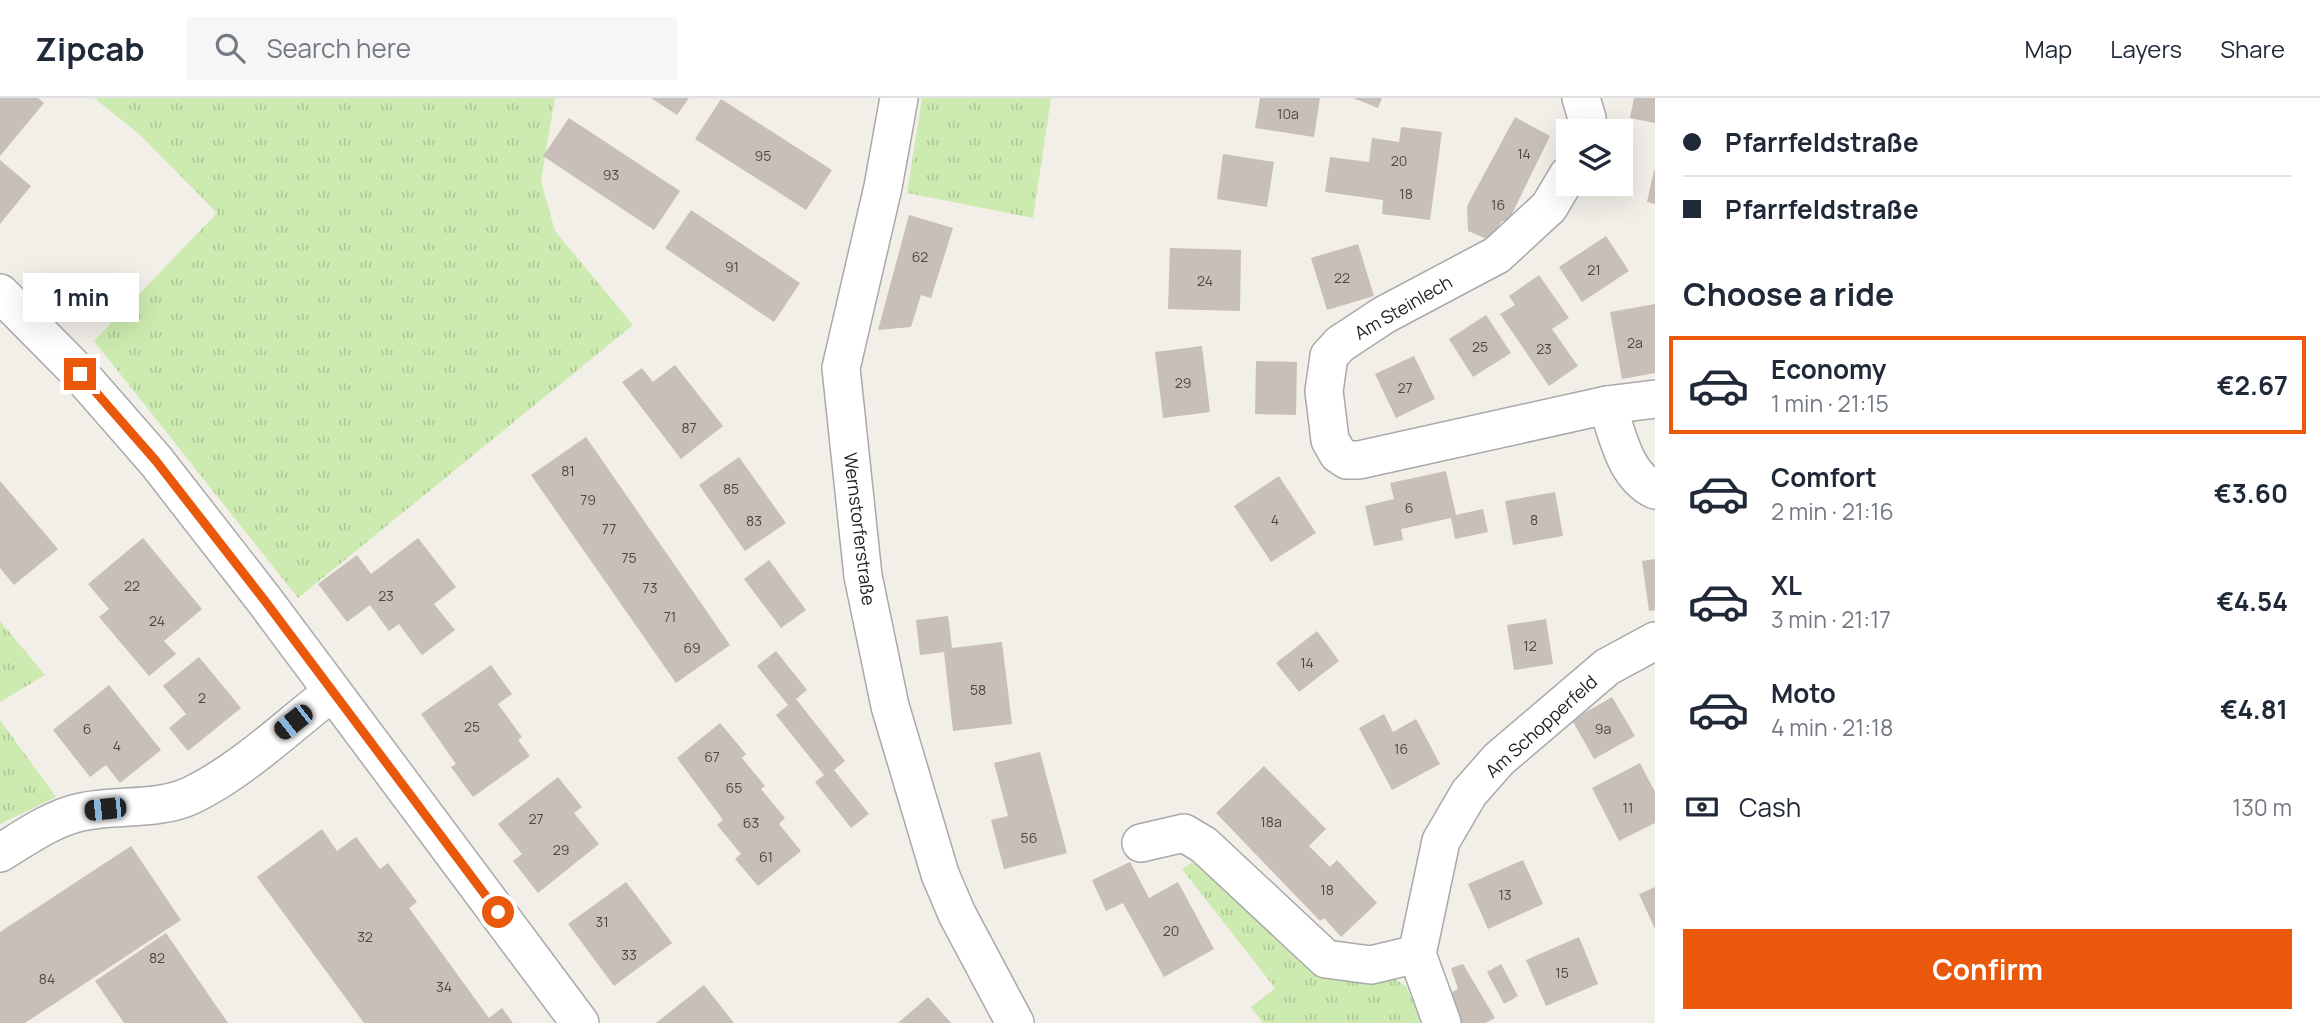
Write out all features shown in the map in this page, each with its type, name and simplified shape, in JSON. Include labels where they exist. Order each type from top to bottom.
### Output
[{"type":"street","name":"Wernstorferstraße","points":[[899,98],[883,187],[841,368],[863,576],[890,706],[940,874],[957,914],[1015,1023]]},
{"type":"street","points":[[1581,98],[1587,119]]},
{"type":"street","name":"Am Steinlech","points":[[1556,195],[1549,207],[1497,255],[1384,315],[1340,344],[1329,356],[1325,370],[1325,421],[1338,454],[1347,460],[1359,460],[1607,405]]},
{"type":"street","points":[[0,293],[80,374],[156,461],[265,601],[331,693],[580,1023]]},
{"type":"street","points":[[1655,399],[1607,405],[1631,470],[1644,485],[1655,490]]},
{"type":"street","name":"Am Schopperfeld","points":[[1417,954],[1441,841],[1469,793],[1499,759],[1570,696],[1607,667],[1655,641]]},
{"type":"street","points":[[0,853],[54,821],[82,812],[167,802],[191,795],[237,766],[331,693]]},
{"type":"street","points":[[1140,843],[1184,833],[1194,839],[1326,959],[1371,965],[1417,954],[1442,1023]]},
{"type":"green space","points":[[94,98],[555,98],[541,181],[555,231],[633,325],[298,598],[94,341],[217,213],[138,133]]},
{"type":"green space","points":[[922,98],[1051,98],[1033,218],[907,193]]},
{"type":"green space","points":[[0,621],[45,675],[0,702]]},
{"type":"green space","points":[[0,720],[56,797],[0,824]]},
{"type":"green space","points":[[1200,858],[1406,986],[1422,1023],[1263,1023],[1251,1007],[1275,988],[1182,869]]},
{"type":"building","points":[[0,98],[38,98],[44,103],[0,156]]},
{"type":"building","points":[[651,98],[689,98],[677,115]]},
{"type":"building","points":[[1260,98],[1320,98],[1314,137],[1255,128]]},
{"type":"building","points":[[1353,98],[1382,98],[1378,108]]},
{"type":"building","points":[[1634,98],[1655,98],[1655,123],[1630,118]]},
{"type":"building","points":[[721,99],[832,170],[806,210],[695,139]]},
{"type":"building","points":[[1515,117],[1550,136],[1508,222],[1502,221],[1489,240],[1468,231],[1467,206]]},
{"type":"building","points":[[569,118],[680,191],[654,230],[543,156]]},
{"type":"building","points":[[1401,127],[1442,132],[1430,220],[1382,214],[1383,200],[1325,192],[1330,157],[1369,162],[1372,138],[1399,142]]},
{"type":"building","points":[[1223,154],[1274,162],[1267,207],[1217,199]]},
{"type":"building","points":[[0,160],[31,186],[0,224]]},
{"type":"building","points":[[1655,170],[1655,204],[1647,202]]},
{"type":"building","points":[[691,210],[800,283],[774,322],[665,248]]},
{"type":"building","points":[[909,215],[953,228],[931,298],[921,295],[911,327],[878,330]]},
{"type":"building","points":[[1606,236],[1629,271],[1582,302],[1559,267]]},
{"type":"building","points":[[1358,244],[1374,296],[1327,310],[1311,258]]},
{"type":"building","points":[[1170,248],[1241,250],[1240,311],[1168,309]]},
{"type":"building","points":[[1539,275],[1569,318],[1552,329],[1578,366],[1549,386],[1500,314],[1515,305],[1509,296]]},
{"type":"building","points":[[1655,304],[1655,373],[1622,379],[1610,312]]},
{"type":"building","points":[[1486,315],[1511,353],[1473,377],[1449,339]]},
{"type":"building","points":[[1202,346],[1210,412],[1163,418],[1155,352]]},
{"type":"building","points":[[1414,356],[1435,399],[1396,418],[1375,374]]},
{"type":"building","points":[[1256,361],[1297,362],[1296,415],[1255,414]]},
{"type":"building","points":[[675,365],[723,426],[681,459],[622,382],[642,368],[653,382]]},
{"type":"building","points":[[586,437],[730,645],[676,683],[531,475]]},
{"type":"building","points":[[739,457],[786,523],[745,551],[699,485]]},
{"type":"building","points":[[1446,471],[1456,515],[1483,509],[1488,532],[1455,539],[1451,518],[1401,529],[1403,540],[1374,546],[1365,506],[1394,499],[1390,483]]},
{"type":"building","points":[[1279,476],[1316,533],[1271,562],[1234,506]]},
{"type":"building","points":[[0,481],[58,549],[14,585],[0,568]]},
{"type":"building","points":[[1555,492],[1563,536],[1513,545],[1505,501]]},
{"type":"building","points":[[143,538],[202,609],[164,641],[176,654],[149,676],[99,617],[109,609],[88,584]]},
{"type":"building","points":[[418,538],[456,587],[434,604],[455,630],[422,655],[399,624],[389,631],[370,605],[347,622],[318,584],[357,555],[371,574]]},
{"type":"building","points":[[1655,559],[1655,610],[1649,611],[1642,561]]},
{"type":"building","points":[[769,560],[806,610],[781,628],[744,579]]},
{"type":"building","points":[[948,616],[952,648],[1002,642],[1012,724],[953,731],[944,652],[920,655],[916,620]]},
{"type":"building","points":[[1546,619],[1553,664],[1514,670],[1507,625]]},
{"type":"building","points":[[1317,631],[1339,661],[1299,692],[1276,663]]},
{"type":"building","points":[[776,651],[807,690],[796,699],[845,761],[834,770],[869,814],[851,828],[815,782],[824,775],[776,715],[788,705],[757,666]]},
{"type":"building","points":[[199,657],[241,708],[188,751],[169,728],[186,714],[163,686]]},
{"type":"building","points":[[491,665],[512,694],[498,704],[522,737],[518,740],[530,756],[473,797],[451,767],[456,764],[421,714]]},
{"type":"building","points":[[109,685],[161,750],[120,783],[106,765],[90,777],[53,730]]},
{"type":"building","points":[[1612,697],[1635,736],[1594,759],[1572,720]]},
{"type":"building","points":[[1384,714],[1393,732],[1416,719],[1440,764],[1392,790],[1359,728]]},
{"type":"building","points":[[720,723],[746,754],[742,758],[765,786],[761,789],[785,818],[779,824],[801,851],[758,886],[735,859],[741,854],[717,825],[723,820],[677,758]]},
{"type":"building","points":[[1040,752],[1067,853],[1004,869],[991,820],[1008,816],[994,763]]},
{"type":"building","points":[[1640,763],[1655,792],[1655,823],[1619,841],[1592,788]]},
{"type":"building","points":[[1264,766],[1326,829],[1309,846],[1330,867],[1337,860],[1377,903],[1341,937],[1324,918],[1320,921],[1216,813]]},
{"type":"building","points":[[558,777],[582,807],[574,813],[599,844],[538,893],[513,861],[522,854],[498,824]]},
{"type":"building","points":[[322,829],[337,851],[356,837],[380,869],[388,863],[417,902],[409,908],[489,1018],[502,1008],[513,1023],[364,1023],[257,877]]},
{"type":"building","points":[[131,846],[181,920],[25,1023],[0,1023],[0,932]]},
{"type":"building","points":[[1523,860],[1543,904],[1488,929],[1468,884]]},
{"type":"building","points":[[1130,862],[1149,898],[1178,882],[1214,949],[1164,977],[1123,903],[1106,911],[1092,880]]},
{"type":"building","points":[[626,882],[672,943],[614,986],[568,924]]},
{"type":"building","points":[[1655,887],[1655,929],[1639,894]]},
{"type":"building","points":[[166,933],[228,1023],[124,1023],[95,981]]},
{"type":"building","points":[[1579,937],[1598,984],[1546,1006],[1526,960]]},
{"type":"building","points":[[1463,964],[1495,1018],[1485,1023],[1461,1023],[1452,992],[1458,989],[1451,968]]},
{"type":"building","points":[[1501,964],[1518,996],[1504,1004],[1487,972]]},
{"type":"building","points":[[704,985],[734,1023],[656,1023]]},
{"type":"building","points":[[928,997],[951,1023],[898,1023]]},
{"type":"route","points":[[80,374],[156,461],[265,601],[331,693],[498,912]]}]
